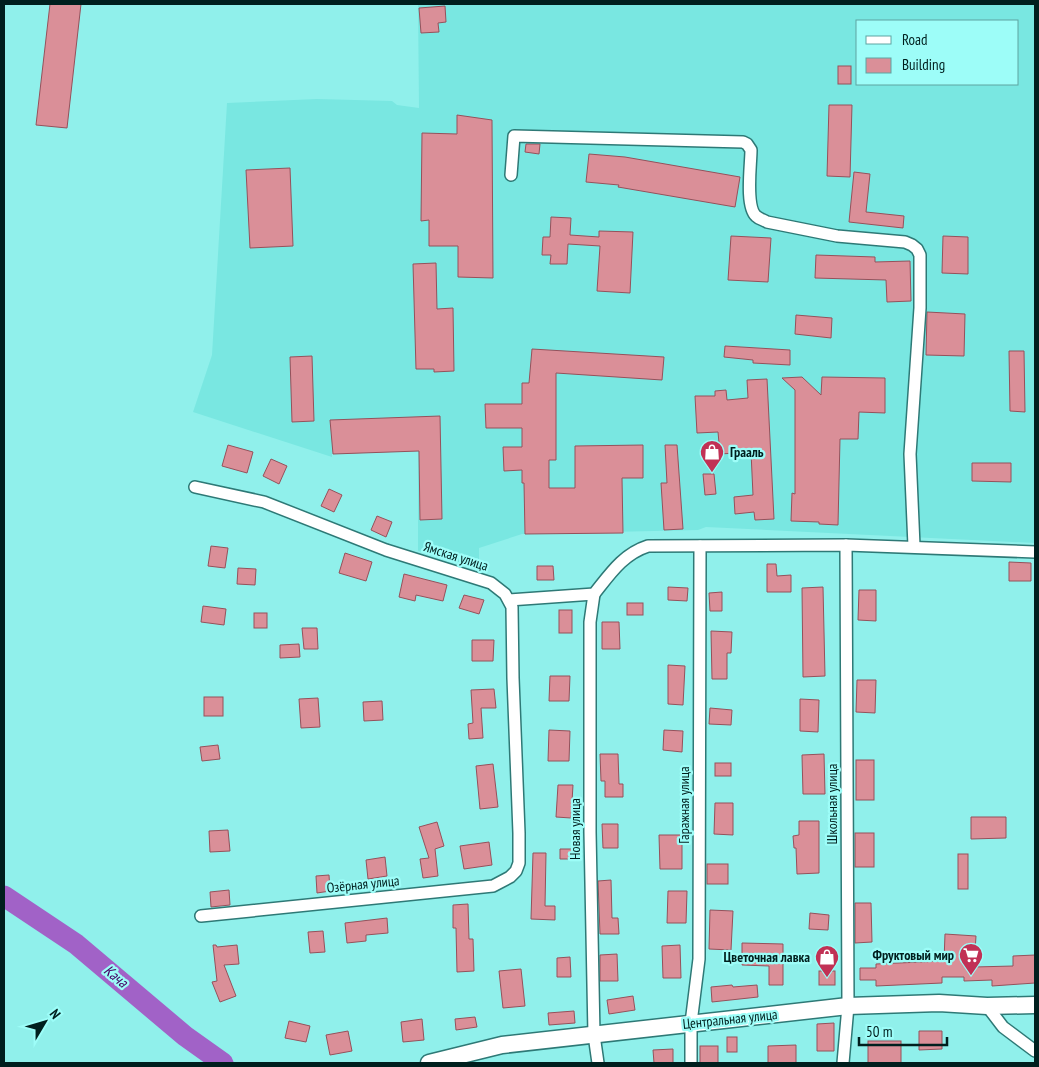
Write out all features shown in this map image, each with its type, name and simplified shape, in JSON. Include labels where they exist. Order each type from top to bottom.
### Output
[{"type":"street","points":[[511,175],[514,136],[743,142],[751,150],[750,199],[751,208],[756,216],[767,222],[837,236],[905,242],[912,245],[920,255],[920,308],[910,454],[914,546]]},
{"type":"street","name":"Ямская улица","points":[[195,487],[264,502],[386,550],[491,583],[500,589],[509,600]]},
{"type":"street","name":"Школьная улица","points":[[844,1063],[848,1006],[846,545]]},
{"type":"street","points":[[509,600],[594,594],[616,566],[625,558],[639,549],[648,546],[914,546],[1000,552],[1035,552]]},
{"type":"street","name":"Гаражная улица","points":[[691,1063],[691,1022],[699,958],[700,546]]},
{"type":"street","name":"Новая улица","points":[[594,594],[590,622],[590,832],[594,1035],[598,1063]]},
{"type":"street","name":"Озёрная улица","points":[[201,916],[494,886],[510,877],[516,871],[519,863],[519,833],[512,606],[509,600]]},
{"type":"street","name":"Центральная улица","points":[[429,1063],[502,1045],[691,1022],[848,1006],[939,1003],[987,1006],[1035,1005]]},
{"type":"street","points":[[987,1006],[1003,1028],[1035,1051]]},
{"type":"shaded area","points":[[418,4],[1035,4],[1035,543],[706,527],[698,530],[522,534],[479,548],[479,560],[466,564],[418,551],[418,451],[333,454],[332,444],[332,457],[193,412],[212,355],[227,103],[317,99],[392,101],[397,105],[419,108]]},
{"type":"building","points":[[50,4],[81,4],[67,128],[36,125]]},
{"type":"building","points":[[445,6],[446,22],[438,23],[439,32],[421,33],[419,8]]},
{"type":"building","points":[[838,66],[851,66],[851,84],[838,84]]},
{"type":"building","points":[[829,105],[852,105],[850,177],[827,176]]},
{"type":"building","points":[[457,115],[492,120],[493,278],[458,277],[458,246],[429,246],[429,220],[421,221],[422,133],[457,134]]},
{"type":"building","points":[[526,144],[540,144],[539,154],[525,152]]},
{"type":"building","points":[[589,154],[625,157],[740,177],[735,207],[618,187],[619,185],[586,182]]},
{"type":"building","points":[[290,168],[293,246],[250,248],[246,170]]},
{"type":"building","points":[[854,172],[870,174],[866,212],[904,216],[903,228],[849,222]]},
{"type":"building","points":[[551,217],[571,218],[570,235],[599,237],[599,231],[633,232],[630,293],[597,291],[600,246],[568,244],[567,264],[550,264],[551,255],[542,255],[543,237],[550,237]]},
{"type":"building","points":[[731,236],[771,238],[768,282],[728,280]]},
{"type":"building","points":[[943,236],[968,237],[968,274],[942,273]]},
{"type":"building","points":[[816,255],[875,257],[875,262],[910,261],[911,301],[887,302],[886,280],[815,278]]},
{"type":"building","points":[[436,263],[437,309],[453,308],[454,371],[434,372],[434,369],[416,369],[413,264]]},
{"type":"building","points":[[927,312],[965,314],[964,356],[926,355]]},
{"type":"building","points":[[796,315],[832,318],[831,338],[795,334]]},
{"type":"building","points":[[725,346],[790,350],[790,365],[753,363],[753,360],[724,357]]},
{"type":"building","points":[[532,349],[664,357],[662,380],[556,373],[556,460],[549,460],[549,488],[575,488],[575,446],[643,445],[643,478],[622,478],[623,533],[525,534],[522,470],[504,471],[503,447],[522,447],[522,428],[486,428],[485,404],[522,404],[522,383],[529,383]]},
{"type":"building","points":[[1009,351],[1024,351],[1025,412],[1010,411]]},
{"type":"building","points":[[312,356],[314,421],[292,422],[290,357]]},
{"type":"building","points":[[802,377],[821,395],[822,377],[885,378],[885,413],[859,412],[858,439],[840,439],[838,525],[791,521],[792,493],[795,494],[795,390],[782,378]]},
{"type":"building","points":[[767,379],[774,519],[755,520],[754,512],[735,514],[734,497],[753,495],[751,452],[720,454],[718,432],[697,433],[695,396],[715,396],[715,391],[726,390],[727,400],[748,398],[747,380]]},
{"type":"building","points":[[440,416],[442,519],[420,520],[419,451],[333,454],[330,420]]},
{"type":"building","points":[[228,445],[253,452],[247,473],[222,466]]},
{"type":"building","points":[[665,445],[677,445],[683,529],[664,530],[661,483],[667,483]]},
{"type":"building","points":[[271,459],[287,466],[279,484],[263,476]]},
{"type":"building","points":[[972,463],[1011,463],[1011,482],[972,481]]},
{"type":"building","points":[[703,474],[714,474],[716,494],[705,495]]},
{"type":"building","points":[[329,489],[342,495],[334,512],[321,506]]},
{"type":"building","points":[[377,516],[392,522],[386,537],[371,530]]},
{"type":"building","points":[[211,546],[228,548],[225,568],[208,566]]},
{"type":"building","points":[[345,553],[372,562],[366,581],[339,573]]},
{"type":"building","points":[[1009,562],[1031,563],[1031,581],[1009,581]]},
{"type":"building","points":[[767,564],[776,564],[777,576],[791,575],[791,592],[767,592]]},
{"type":"building","points":[[537,566],[553,566],[554,580],[537,580]]},
{"type":"building","points":[[238,568],[256,569],[255,585],[237,584]]},
{"type":"building","points":[[404,574],[447,585],[443,601],[416,595],[415,601],[399,597]]},
{"type":"building","points":[[668,587],[688,588],[687,601],[668,600]]},
{"type":"building","points":[[823,587],[825,676],[803,677],[802,588]]},
{"type":"building","points":[[859,590],[876,590],[876,621],[858,620]]},
{"type":"building","points":[[722,592],[722,611],[710,611],[709,593]]},
{"type":"building","points":[[464,595],[484,600],[479,614],[459,608]]},
{"type":"building","points":[[627,603],[643,603],[643,615],[627,615]]},
{"type":"building","points":[[203,606],[226,609],[224,625],[201,622]]},
{"type":"building","points":[[559,610],[572,610],[572,633],[559,633]]},
{"type":"building","points":[[254,613],[267,613],[267,628],[254,628]]},
{"type":"building","points":[[602,622],[619,622],[620,649],[602,649]]},
{"type":"building","points":[[302,628],[317,628],[318,649],[304,649]]},
{"type":"building","points":[[711,631],[732,632],[731,653],[727,653],[727,679],[712,679]]},
{"type":"building","points":[[472,640],[494,640],[493,661],[472,661]]},
{"type":"building","points":[[299,644],[300,657],[280,658],[280,645]]},
{"type":"building","points":[[668,665],[685,666],[683,705],[668,704]]},
{"type":"building","points":[[550,676],[570,676],[569,701],[549,701]]},
{"type":"building","points":[[857,680],[876,680],[875,713],[856,712]]},
{"type":"building","points":[[494,689],[496,708],[481,708],[483,738],[469,739],[468,724],[473,723],[471,690]]},
{"type":"building","points":[[204,697],[223,697],[223,716],[204,716]]},
{"type":"building","points":[[318,698],[320,727],[301,728],[299,699]]},
{"type":"building","points":[[800,699],[819,700],[818,732],[800,731]]},
{"type":"building","points":[[382,701],[383,720],[364,721],[363,702]]},
{"type":"building","points":[[710,708],[732,710],[731,725],[709,724]]},
{"type":"building","points":[[549,730],[570,731],[569,761],[548,761]]},
{"type":"building","points":[[664,730],[683,731],[682,752],[663,750]]},
{"type":"building","points":[[218,745],[220,759],[202,761],[200,747]]},
{"type":"building","points":[[600,754],[618,754],[619,784],[623,784],[623,797],[605,797],[605,781],[601,781]]},
{"type":"building","points":[[824,754],[825,794],[803,794],[802,755]]},
{"type":"building","points":[[856,760],[874,760],[874,800],[856,800]]},
{"type":"building","points":[[715,763],[731,763],[731,776],[715,776]]},
{"type":"building","points":[[493,764],[498,807],[480,809],[476,766]]},
{"type":"building","points":[[558,785],[573,785],[571,818],[556,817]]},
{"type":"building","points":[[715,803],[733,803],[733,835],[714,834]]},
{"type":"building","points":[[971,817],[1006,817],[1006,838],[971,839]]},
{"type":"building","points":[[799,821],[819,821],[819,873],[797,874],[796,848],[794,848],[793,836],[799,835]]},
{"type":"building","points":[[437,822],[444,846],[435,849],[438,876],[423,878],[420,859],[429,858],[419,827]]},
{"type":"building","points":[[602,824],[618,824],[618,848],[603,848]]},
{"type":"building","points":[[228,830],[230,851],[210,852],[209,831]]},
{"type":"building","points":[[855,833],[874,833],[874,867],[855,867]]},
{"type":"building","points":[[659,835],[682,835],[682,869],[660,869]]},
{"type":"building","points":[[489,842],[492,865],[464,869],[460,846]]},
{"type":"building","points":[[560,849],[574,849],[575,859],[560,859]]},
{"type":"building","points":[[533,853],[546,853],[545,906],[555,906],[555,920],[531,919]]},
{"type":"building","points":[[958,854],[968,854],[968,889],[958,889]]},
{"type":"building","points":[[385,857],[387,876],[368,879],[366,860]]},
{"type":"building","points":[[707,864],[728,864],[728,884],[707,884]]},
{"type":"building","points":[[329,875],[330,891],[317,893],[316,876]]},
{"type":"building","points":[[611,880],[612,918],[618,918],[619,934],[600,934],[598,881]]},
{"type":"building","points":[[229,890],[230,905],[211,907],[210,892]]},
{"type":"building","points":[[668,891],[687,891],[686,923],[667,923]]},
{"type":"building","points":[[855,903],[871,903],[872,942],[855,943]]},
{"type":"building","points":[[468,904],[469,939],[473,939],[474,971],[457,972],[456,928],[453,928],[453,905]]},
{"type":"building","points":[[710,910],[733,911],[731,950],[709,949]]},
{"type":"building","points":[[810,913],[829,915],[828,930],[809,929]]},
{"type":"building","points":[[387,918],[388,933],[366,935],[366,941],[347,943],[345,923]]},
{"type":"building","points":[[323,931],[325,952],[310,953],[308,932]]},
{"type":"building","points":[[945,934],[976,936],[974,967],[1013,966],[1013,956],[1035,955],[1035,983],[992,986],[992,980],[964,981],[964,977],[942,977],[942,983],[876,986],[876,980],[860,980],[860,968],[876,968],[876,964],[944,961]]},
{"type":"building","points":[[742,943],[783,944],[783,985],[769,985],[769,966],[742,965]]},
{"type":"building","points":[[213,945],[217,947],[237,945],[239,964],[224,965],[236,996],[220,1002],[212,982],[217,981]]},
{"type":"building","points":[[680,945],[681,978],[663,978],[662,946]]},
{"type":"building","points":[[617,954],[618,981],[600,981],[600,955]]},
{"type":"building","points":[[570,957],[571,977],[557,977],[557,958]]},
{"type":"building","points":[[521,969],[525,1006],[503,1008],[499,971]]},
{"type":"building","name":"Цветочная лавка","points":[[819,971],[835,971],[835,985],[819,985]]},
{"type":"building","points":[[732,985],[733,987],[757,985],[758,997],[712,1002],[711,987]]},
{"type":"building","points":[[633,996],[635,1010],[609,1014],[607,1000]]},
{"type":"building","points":[[574,1011],[575,1023],[549,1025],[548,1013]]},
{"type":"building","points":[[475,1017],[477,1027],[456,1030],[455,1019]]},
{"type":"building","points":[[422,1019],[424,1040],[403,1042],[401,1022]]},
{"type":"building","points":[[289,1021],[310,1026],[306,1042],[285,1038]]},
{"type":"building","points":[[834,1023],[834,1051],[817,1051],[817,1024]]},
{"type":"building","points":[[348,1031],[352,1051],[330,1055],[326,1035]]},
{"type":"building","points":[[919,1031],[942,1031],[942,1049],[919,1050]]},
{"type":"building","points":[[727,1037],[737,1037],[737,1052],[727,1052]]},
{"type":"building","points":[[868,1041],[901,1041],[901,1063],[868,1063]]},
{"type":"building","points":[[796,1045],[796,1063],[768,1063],[768,1046]]},
{"type":"building","points":[[700,1046],[718,1046],[718,1063],[700,1063]]},
{"type":"building","points":[[673,1049],[673,1063],[654,1063],[653,1050]]},
{"type":"waterway","name":"Кача","points":[[4,896],[76,944],[185,1036],[223,1063]]},
{"type":"place","name":"Грааль","points":[[712,473]]},
{"type":"place","name":"Фруктовый мир","points":[[971,976]]},
{"type":"place","name":"Цветочная лавка","points":[[827,978]]}]
